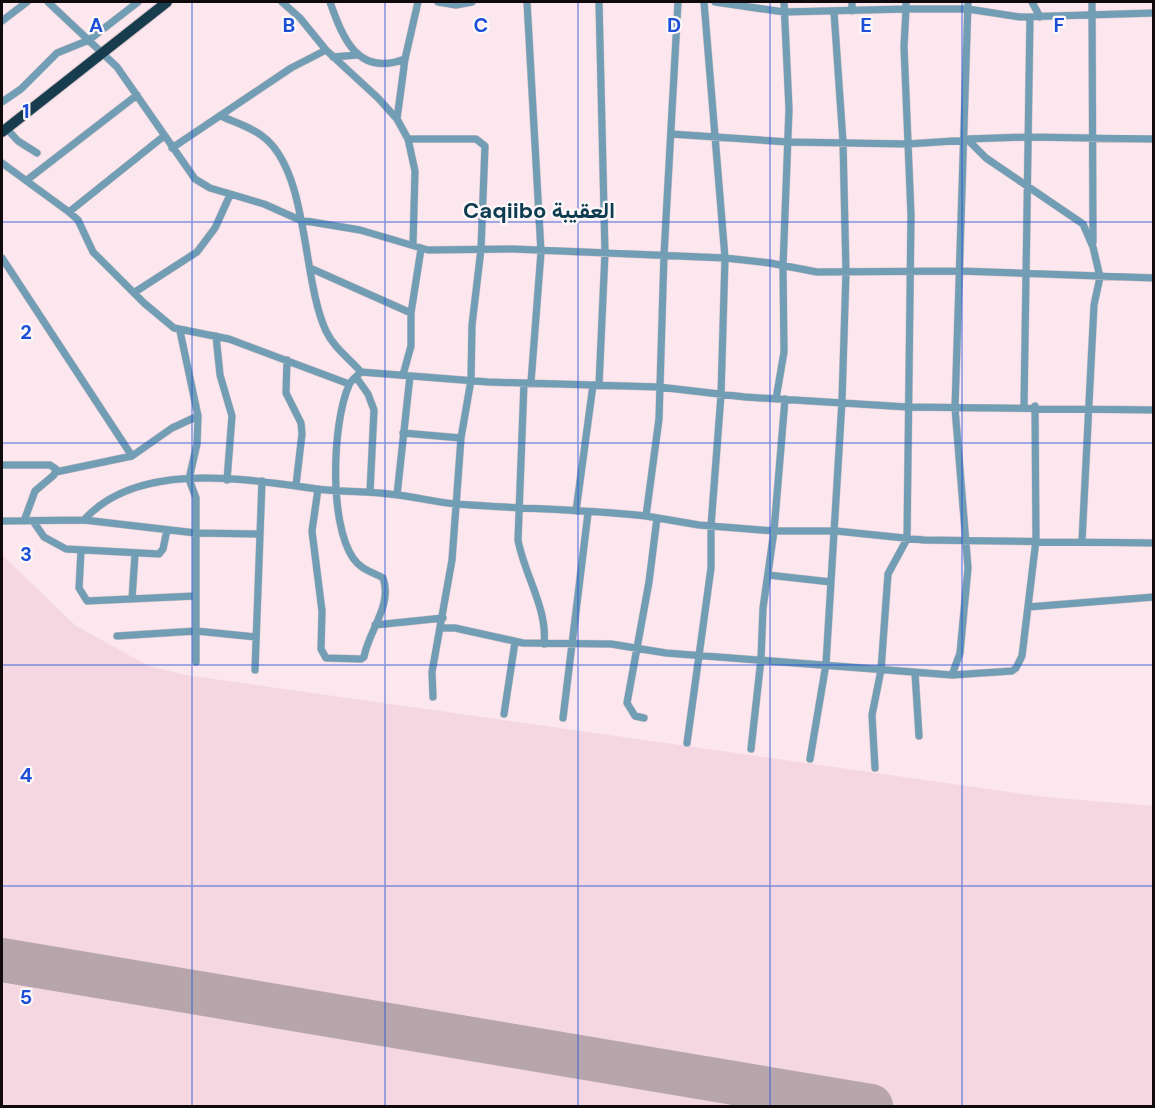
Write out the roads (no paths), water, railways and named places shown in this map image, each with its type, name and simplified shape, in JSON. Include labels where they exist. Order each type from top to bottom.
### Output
[{"type":"highway","points":[[4,130],[167,2]]},
{"type":"street","points":[[2,21],[27,2]]},
{"type":"street","points":[[48,2],[117,67],[172,148],[203,185],[264,204],[300,220],[360,230],[421,249],[725,258],[817,273],[960,271],[1154,278]]},
{"type":"street","points":[[2,102],[21,89],[57,53],[89,40],[138,2]]},
{"type":"street","points":[[282,2],[300,18],[326,50],[378,98],[397,119],[408,139],[415,171],[413,245]]},
{"type":"street","points":[[330,2],[339,25],[357,55]]},
{"type":"street","points":[[397,119],[405,59],[418,2]]},
{"type":"street","points":[[438,2],[456,5],[472,2]]},
{"type":"street","points":[[527,2],[541,252],[527,382],[517,509],[521,560],[542,616],[544,644]]},
{"type":"street","points":[[576,511],[596,385],[605,253],[599,2]]},
{"type":"street","points":[[646,516],[660,419],[664,255],[678,2]]},
{"type":"street","points":[[687,743],[711,568],[711,526],[721,394],[725,258],[704,2]]},
{"type":"street","points":[[715,2],[784,12],[852,11],[906,5],[968,5],[1040,17],[1154,13]]},
{"type":"street","points":[[776,399],[784,352],[783,267],[789,110],[784,2]]},
{"type":"street","points":[[852,2],[852,11]]},
{"type":"street","points":[[1032,2],[1040,17]]},
{"type":"street","points":[[1082,541],[1094,305],[1100,277],[1094,247],[1092,2]]},
{"type":"street","points":[[874,768],[872,715],[881,670],[888,574],[907,539],[911,215],[904,46],[906,5]]},
{"type":"street","points":[[952,675],[958,662],[963,631],[968,568],[955,408],[968,5]]},
{"type":"street","points":[[810,759],[826,664],[836,531],[842,401],[846,272],[843,142],[834,12]]},
{"type":"street","points":[[1024,406],[1030,16]]},
{"type":"street","points":[[172,148],[291,68],[326,50]]},
{"type":"street","points":[[333,57],[357,55],[382,65],[405,59]]},
{"type":"street","points":[[27,180],[137,95]]},
{"type":"street","points":[[221,116],[259,134],[276,151],[289,179],[327,334],[358,374],[374,410],[370,492]]},
{"type":"street","points":[[4,130],[37,153]]},
{"type":"street","points":[[671,134],[788,142],[908,144],[1028,137],[1154,139]]},
{"type":"street","points":[[69,212],[164,136]]},
{"type":"street","points":[[408,139],[466,138],[482,141],[485,146],[481,249],[472,325],[471,380],[461,438],[453,553],[432,672],[433,697]]},
{"type":"street","points":[[965,139],[972,142],[986,158],[1083,224],[1094,247]]},
{"type":"street","points":[[2,163],[78,220],[93,252],[144,303],[180,331],[216,336],[349,384]]},
{"type":"street","points":[[135,292],[197,252],[215,228],[230,195]]},
{"type":"street","points":[[397,495],[406,375],[411,346],[411,314],[421,249]]},
{"type":"street","points":[[2,262],[132,456]]},
{"type":"street","points":[[310,268],[411,314]]},
{"type":"street","points":[[180,331],[198,416],[197,444],[189,479],[196,498],[196,662]]},
{"type":"street","points":[[216,336],[220,375],[232,416],[227,480]]},
{"type":"street","points":[[287,360],[286,393],[301,423],[302,434],[296,485]]},
{"type":"street","points":[[318,489],[312,531],[322,611],[323,654],[326,658],[361,659],[364,657],[366,642],[386,594],[386,584],[383,578],[365,570],[354,561],[348,549],[338,514],[340,420],[349,384],[358,374],[659,387],[776,399],[842,401],[907,407],[1035,406],[1154,410]]},
{"type":"street","points":[[751,749],[761,659],[763,608],[774,531],[785,399]]},
{"type":"street","points":[[441,628],[455,628],[515,642],[635,648],[915,674],[993,674],[1016,668],[1022,656],[1036,540],[1035,406]]},
{"type":"street","points":[[24,521],[35,491],[56,472],[104,464],[132,456],[172,428],[198,416]]},
{"type":"street","points":[[403,433],[461,438]]},
{"type":"street","points":[[2,465],[50,465],[54,466],[56,472]]},
{"type":"street","points":[[84,520],[104,501],[122,492],[144,485],[189,479],[262,481],[318,489],[397,495],[456,504],[646,516],[711,526],[774,531],[836,531],[907,539],[1154,543]]},
{"type":"street","points":[[255,669],[262,481]]},
{"type":"street","points":[[563,718],[588,513]]},
{"type":"street","points":[[644,718],[635,716],[627,703],[635,648],[649,582],[657,518]]},
{"type":"street","points":[[2,521],[84,520],[196,533],[260,534]]},
{"type":"street","points":[[33,521],[53,544],[81,551],[159,554],[163,549],[167,530]]},
{"type":"street","points":[[81,551],[79,588],[87,601],[195,596]]},
{"type":"street","points":[[132,599],[135,554]]},
{"type":"street","points":[[768,575],[831,582]]},
{"type":"street","points":[[1028,608],[1154,597]]},
{"type":"street","points":[[375,625],[443,618]]},
{"type":"street","points":[[117,636],[196,631],[256,637]]},
{"type":"street","points":[[504,714],[515,642]]},
{"type":"street","points":[[915,674],[920,736]]},
{"type":"district","name":"Caqiibo العقيبة","points":[[539,210]]}]
